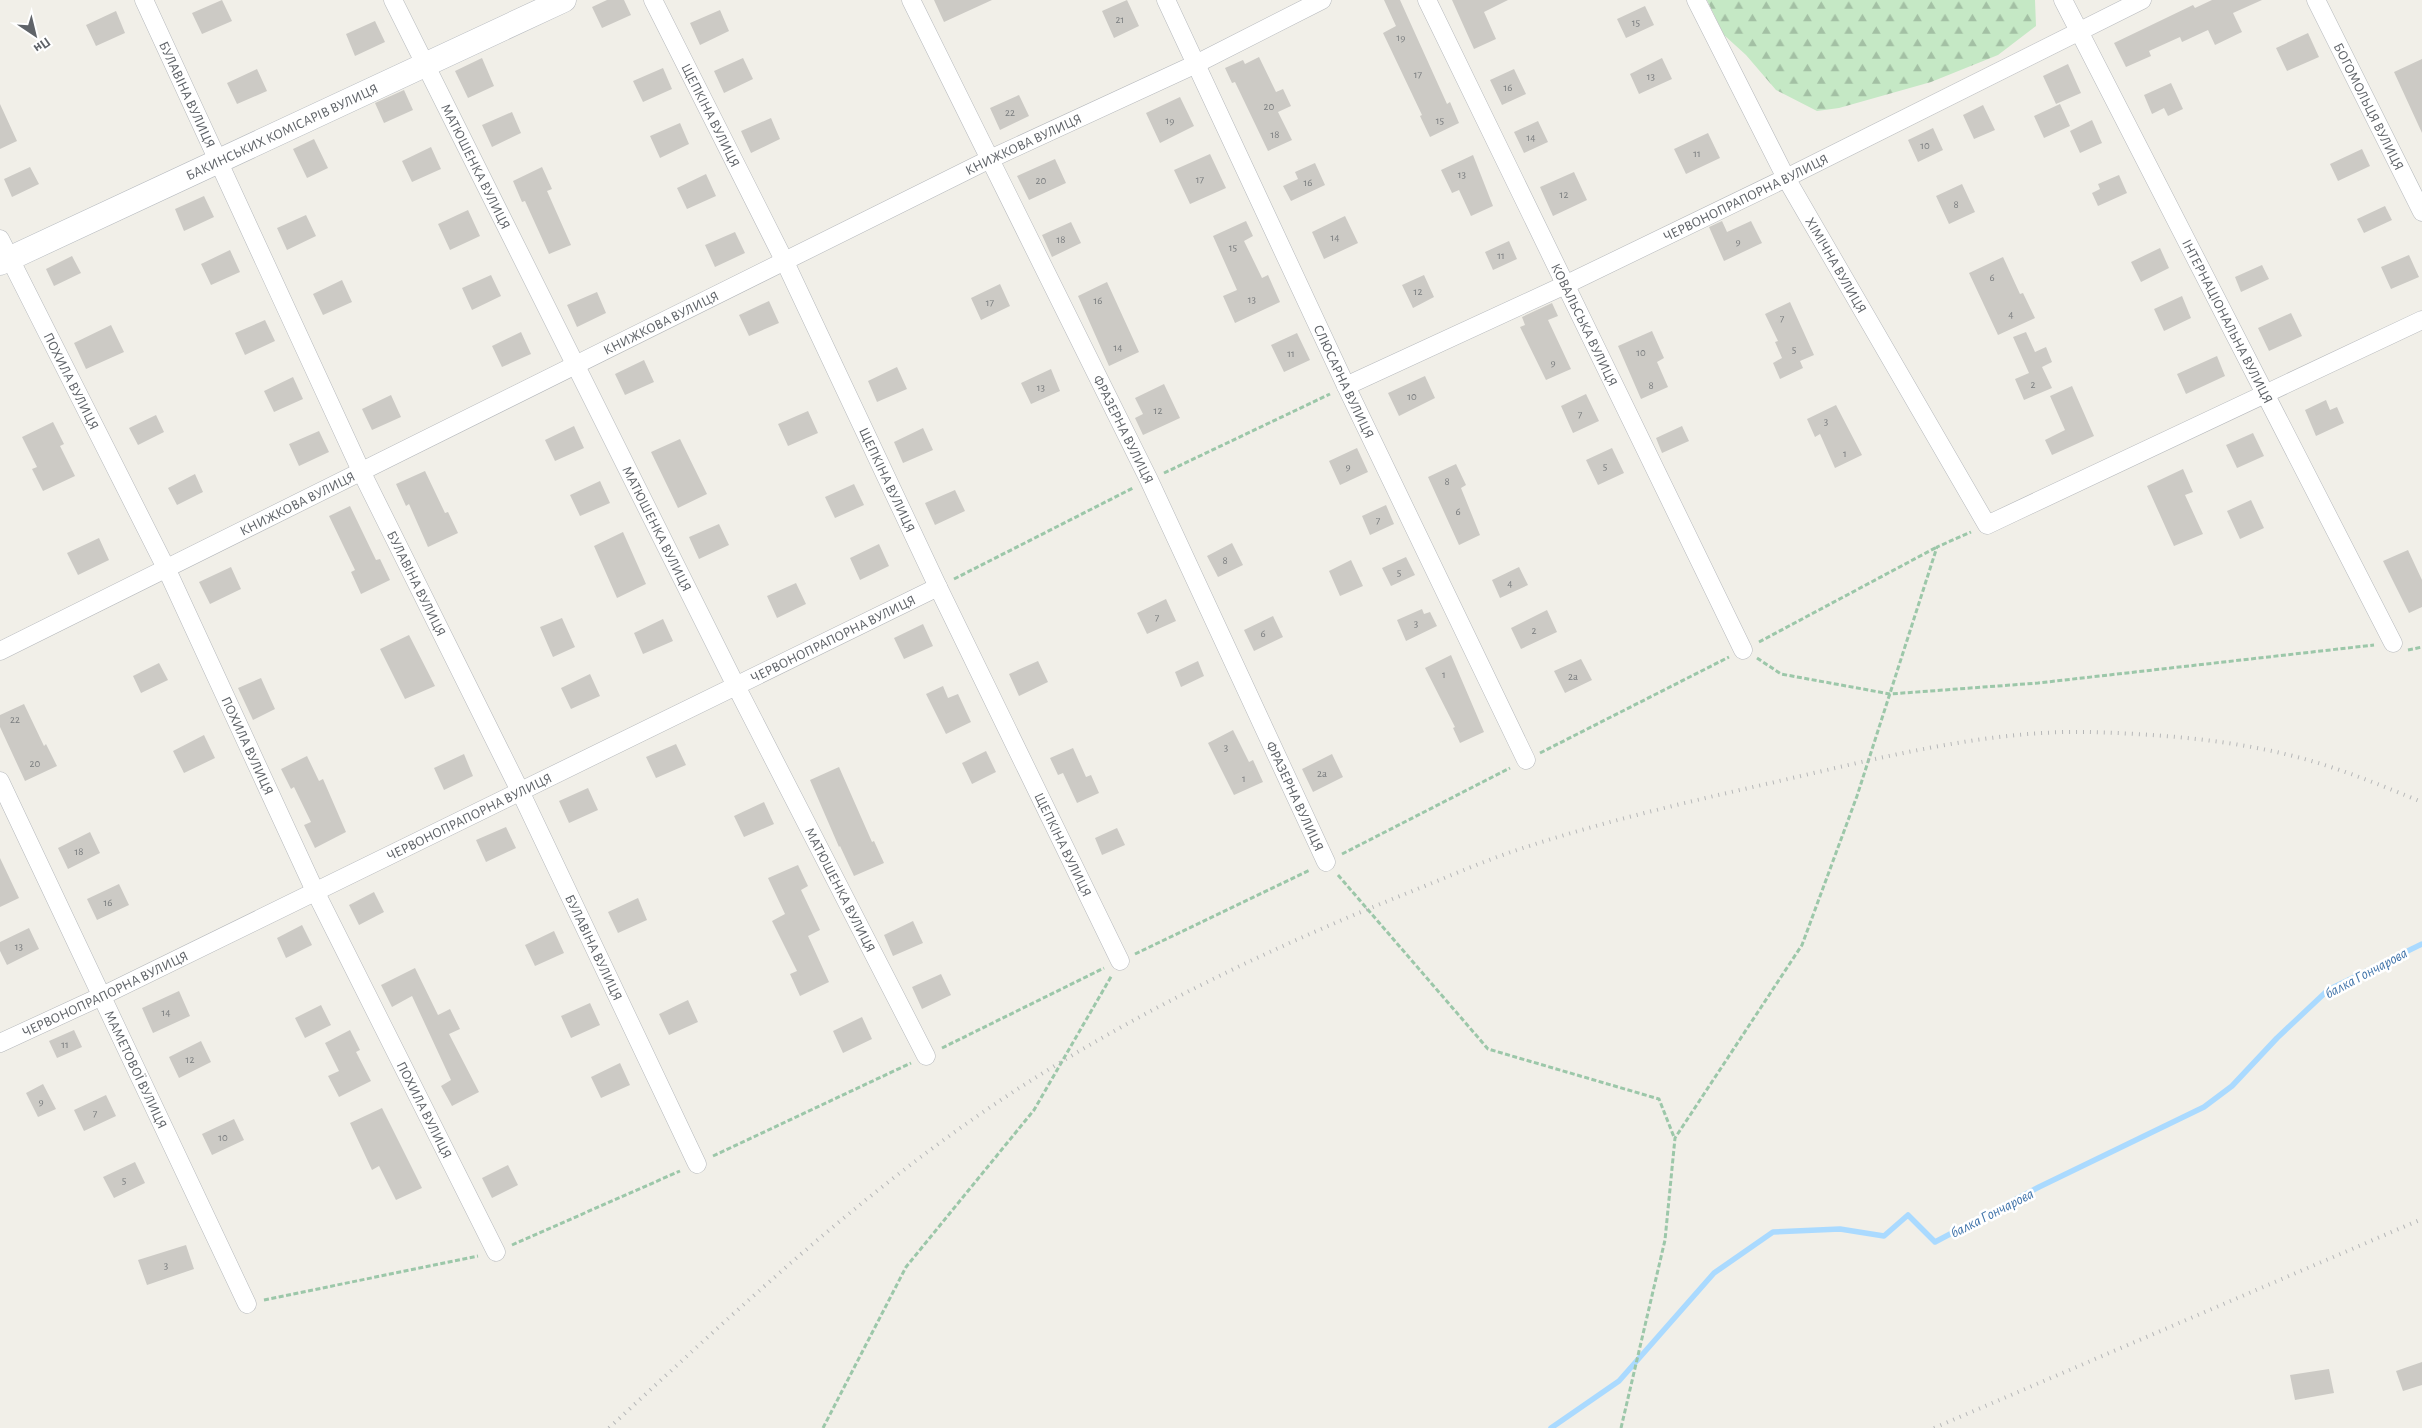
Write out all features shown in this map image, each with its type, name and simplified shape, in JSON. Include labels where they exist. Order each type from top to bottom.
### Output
[{"type":"street","name":"БУЛАВІНА ВУЛИЦЯ","points":[[144,0],[217,162],[362,473],[520,792],[696,1164]]},
{"type":"street","name":"МАТЮШЕНКА ВУЛИЦЯ","points":[[393,0],[424,66],[736,686],[926,1056]]},
{"type":"street","name":"БАКИНСЬКИХ КОМІСАРІВ ВУЛИЦЯ","points":[[3,254],[217,162],[564,0]]},
{"type":"street","name":"ЩЕПКІНА ВУЛИЦЯ","points":[[653,0],[785,262],[938,587],[1120,960]]},
{"type":"street","name":"ФРАЗЕРНА ВУЛИЦЯ","points":[[911,0],[988,160],[1149,480],[1326,862]]},
{"type":"street","name":"СЛЮСАРНА ВУЛИЦЯ","points":[[1166,0],[1346,386],[1526,760]]},
{"type":"street","name":"КНИЖКОВА ВУЛИЦЯ","points":[[0,651],[167,570],[988,160],[1196,64],[1322,0]]},
{"type":"street","name":"КОВАЛЬСЬКА ВУЛИЦЯ","points":[[1427,0],[1744,650]]},
{"type":"street","name":"ХІМІЧНА ВУЛИЦЯ","points":[[1696,0],[1786,178],[1987,525]]},
{"type":"street","name":"ІНТЕРНАЦІОНАЛЬНА ВУЛИЦЯ","points":[[2063,0],[2393,643]]},
{"type":"street","name":"ЧЕРВОНОПРАПОРНА ВУЛИЦЯ","points":[[1346,386],[1565,285],[1786,178],[2142,0]]},
{"type":"street","name":"БОГОМОЛЬЦЯ ВУЛИЦЯ","points":[[2316,0],[2422,212]]},
{"type":"street","name":"ПОХИЛА ВУЛИЦЯ","points":[[3,254],[167,570],[315,891],[496,1252]]},
{"type":"street","points":[[1987,525],[2422,320]]},
{"type":"street","name":"ЧЕРВОНОПРАПОРНА ВУЛИЦЯ","points":[[0,1043],[102,996],[938,587]]},
{"type":"street","name":"МАМЕТОВОЇ ВУЛИЦЯ","points":[[0,781],[247,1304]]},
{"type":"path","points":[[1674,1138],[1802,944],[1857,796],[1937,547],[1987,525]]},
{"type":"path","points":[[1744,650],[1781,674],[1890,694],[2038,683],[2393,643],[2406,650],[2422,647]]},
{"type":"path","points":[[1326,862],[1488,1049],[1659,1099],[1674,1138],[1664,1240],[1621,1428]]},
{"type":"path","points":[[823,1428],[906,1267],[1034,1110],[1120,960]]},
{"type":"green space","points":[[1707,0],[2035,0],[2036,26],[1998,55],[1931,82],[1839,108],[1817,111],[1776,90],[1746,55],[1724,35]]},
{"type":"building","points":[[222,0],[232,21],[202,34],[192,13]]},
{"type":"building","points":[[607,0],[624,0],[631,15],[602,28],[592,7]]},
{"type":"building","points":[[934,0],[992,0],[944,22]]},
{"type":"building","points":[[1127,0],[1139,26],[1114,38],[1102,11]]},
{"type":"building","points":[[1384,0],[1400,0],[1447,104],[1450,102],[1459,123],[1430,137],[1420,116],[1422,115],[1383,33],[1396,26]]},
{"type":"building","points":[[1452,0],[1508,0],[1484,12],[1496,39],[1474,49]]},
{"type":"building","points":[[2212,0],[2262,0],[2233,13],[2242,32],[2215,45],[2208,30],[2182,42],[2180,37],[2149,51],[2151,56],[2126,67],[2114,43],[2193,5],[2195,8]]},
{"type":"building","points":[[1645,6],[1654,25],[1626,38],[1617,19]]},
{"type":"building","points":[[720,10],[729,31],[700,45],[690,23]]},
{"type":"building","points":[[116,11],[125,33],[96,46],[86,25]]},
{"type":"building","points":[[375,21],[385,42],[355,56],[346,34]]},
{"type":"building","points":[[2308,33],[2319,57],[2287,71],[2276,48]]},
{"type":"building","points":[[1259,57],[1276,92],[1283,89],[1291,106],[1278,112],[1292,140],[1268,151],[1235,82],[1232,83],[1225,68],[1243,60],[1245,64]]},
{"type":"building","points":[[482,58],[494,86],[468,98],[455,71]]},
{"type":"building","points":[[743,58],[753,79],[724,93],[714,71]]},
{"type":"building","points":[[1662,58],[1672,79],[1639,94],[1630,74]]},
{"type":"building","points":[[2422,59],[2422,133],[2394,72]]},
{"type":"building","points":[[2068,64],[2081,93],[2056,104],[2043,76]]},
{"type":"building","points":[[663,68],[672,89],[643,102],[633,81]]},
{"type":"building","points":[[257,69],[267,91],[237,104],[227,83]]},
{"type":"building","points":[[1514,69],[1526,94],[1502,105],[1490,80]]},
{"type":"building","points":[[2171,83],[2183,109],[2168,116],[2164,108],[2152,114],[2144,95]]},
{"type":"building","points":[[404,90],[413,110],[384,123],[375,103]]},
{"type":"building","points":[[1019,95],[1029,116],[1000,130],[990,108]]},
{"type":"building","points":[[1180,97],[1194,126],[1160,143],[1146,113]]},
{"type":"building","points":[[0,104],[17,141],[0,149]]},
{"type":"building","points":[[2060,104],[2070,126],[2044,138],[2034,116]]},
{"type":"building","points":[[1983,105],[1995,130],[1974,139],[1963,115]]},
{"type":"building","points":[[512,112],[521,133],[492,147],[482,125]]},
{"type":"building","points":[[771,118],[780,139],[751,153],[741,131]]},
{"type":"building","points":[[2092,120],[2102,143],[2080,153],[2070,131]]},
{"type":"building","points":[[1538,121],[1548,142],[1524,153],[1514,132]]},
{"type":"building","points":[[680,123],[689,144],[660,158],[650,136]]},
{"type":"building","points":[[1933,128],[1943,150],[1918,162],[1908,140]]},
{"type":"building","points":[[1708,133],[1720,158],[1686,174],[1674,149]]},
{"type":"building","points":[[314,139],[328,168],[307,178],[293,149]]},
{"type":"building","points":[[431,147],[441,169],[412,182],[402,161]]},
{"type":"building","points":[[2362,149],[2370,166],[2338,181],[2330,164]]},
{"type":"building","points":[[1210,154],[1226,188],[1190,204],[1174,170]]},
{"type":"building","points":[[1473,155],[1493,206],[1471,216],[1459,190],[1452,193],[1441,170]]},
{"type":"building","points":[[1055,159],[1066,183],[1029,200],[1017,176]]},
{"type":"building","points":[[1315,163],[1325,185],[1291,201],[1283,186],[1298,179],[1295,172]]},
{"type":"building","points":[[30,167],[39,184],[12,197],[4,179]]},
{"type":"building","points":[[542,167],[552,189],[547,191],[571,245],[549,254],[525,201],[522,202],[513,181]]},
{"type":"building","points":[[1574,172],[1587,200],[1553,216],[1540,187]]},
{"type":"building","points":[[706,174],[716,196],[687,209],[677,188]]},
{"type":"building","points":[[2119,175],[2127,193],[2098,206],[2092,193],[2100,189],[2098,184]]},
{"type":"building","points":[[1962,184],[1975,212],[1949,224],[1936,196]]},
{"type":"building","points":[[204,196],[214,217],[184,231],[175,209]]},
{"type":"building","points":[[2385,206],[2392,220],[2364,233],[2357,219]]},
{"type":"building","points":[[468,210],[480,236],[450,250],[438,224]]},
{"type":"building","points":[[306,215],[316,236],[287,250],[277,228]]},
{"type":"building","points":[[1345,216],[1358,243],[1324,259],[1312,232]]},
{"type":"building","points":[[1246,221],[1253,236],[1244,241],[1262,278],[1268,275],[1280,302],[1235,323],[1223,296],[1237,290],[1213,236]]},
{"type":"building","points":[[1722,221],[1727,232],[1751,221],[1762,243],[1724,261],[1709,227]]},
{"type":"building","points":[[1071,222],[1081,243],[1052,257],[1042,235]]},
{"type":"building","points":[[735,232],[745,253],[715,267],[705,245]]},
{"type":"building","points":[[1509,241],[1517,259],[1493,270],[1485,252]]},
{"type":"building","points":[[2160,248],[2169,268],[2141,282],[2131,262]]},
{"type":"building","points":[[230,250],[240,272],[211,285],[201,264]]},
{"type":"building","points":[[2409,255],[2419,277],[2391,289],[2381,267]]},
{"type":"building","points":[[72,256],[81,273],[54,286],[46,269]]},
{"type":"building","points":[[2003,257],[2020,294],[2023,293],[2035,318],[1998,335],[1969,273]]},
{"type":"building","points":[[2262,265],[2269,279],[2241,292],[2235,277]]},
{"type":"building","points":[[491,275],[501,296],[472,310],[462,288]]},
{"type":"building","points":[[1424,275],[1434,297],[1413,308],[1402,285]]},
{"type":"building","points":[[342,280],[352,302],[323,315],[313,294]]},
{"type":"building","points":[[1107,282],[1139,352],[1109,366],[1078,296]]},
{"type":"building","points":[[1000,284],[1010,306],[981,320],[971,298]]},
{"type":"building","points":[[597,292],[606,313],[577,327],[567,305]]},
{"type":"building","points":[[2182,296],[2191,318],[2164,331],[2154,309]]},
{"type":"building","points":[[769,301],[779,323],[749,336],[739,315]]},
{"type":"building","points":[[1790,302],[1814,355],[1800,361],[1803,368],[1780,379],[1773,363],[1782,358],[1775,342],[1778,341],[1765,314]]},
{"type":"building","points":[[1552,303],[1558,316],[1548,320],[1571,369],[1546,380],[1520,327],[1525,325],[1522,317]]},
{"type":"building","points":[[2291,313],[2302,336],[2269,351],[2258,328]]},
{"type":"building","points":[[265,320],[275,341],[245,355],[235,333]]},
{"type":"building","points":[[111,325],[124,352],[86,369],[74,343]]},
{"type":"building","points":[[1652,331],[1664,358],[1657,362],[1668,387],[1641,399],[1618,346]]},
{"type":"building","points":[[521,332],[531,354],[502,367],[492,346]]},
{"type":"building","points":[[2026,332],[2035,352],[2046,347],[2052,362],[2042,367],[2052,388],[2024,400],[2015,379],[2029,373],[2013,337]]},
{"type":"building","points":[[1297,333],[1310,360],[1284,372],[1271,345]]},
{"type":"building","points":[[2217,356],[2225,376],[2186,394],[2177,374]]},
{"type":"building","points":[[644,360],[654,382],[625,395],[615,374]]},
{"type":"building","points":[[897,367],[907,389],[877,402],[868,381]]},
{"type":"building","points":[[1051,369],[1060,391],[1031,404],[1021,383]]},
{"type":"building","points":[[1425,376],[1435,398],[1399,416],[1388,393]]},
{"type":"building","points":[[293,377],[303,399],[274,412],[264,391]]},
{"type":"building","points":[[1164,384],[1180,418],[1143,435],[1135,418],[1143,414],[1135,398]]},
{"type":"building","points":[[2072,386],[2094,436],[2052,455],[2045,440],[2065,430],[2050,396]]},
{"type":"building","points":[[1586,394],[1599,421],[1573,433],[1561,406]]},
{"type":"building","points":[[391,395],[401,417],[372,430],[362,409]]},
{"type":"building","points":[[2326,400],[2330,410],[2337,407],[2344,423],[2316,436],[2305,410]]},
{"type":"building","points":[[1836,405],[1862,455],[1835,468],[1820,434],[1815,437],[1807,419]]},
{"type":"building","points":[[808,411],[818,433],[788,446],[778,424]]},
{"type":"building","points":[[156,415],[164,432],[138,445],[129,428]]},
{"type":"building","points":[[53,422],[64,444],[60,446],[75,476],[43,491],[32,469],[37,467],[22,437]]},
{"type":"building","points":[[574,426],[584,448],[555,461],[545,440]]},
{"type":"building","points":[[1682,426],[1689,441],[1662,453],[1656,438]]},
{"type":"building","points":[[923,428],[933,450],[903,463],[894,442]]},
{"type":"building","points":[[319,431],[329,452],[299,466],[289,444]]},
{"type":"building","points":[[2253,433],[2264,456],[2237,468],[2226,445]]},
{"type":"building","points":[[680,439],[707,494],[678,508],[651,452]]},
{"type":"building","points":[[1357,448],[1368,472],[1340,485],[1329,461]]},
{"type":"building","points":[[1612,448],[1624,473],[1598,485],[1586,460]]},
{"type":"building","points":[[1456,464],[1466,485],[1461,488],[1480,535],[1459,545],[1428,477]]},
{"type":"building","points":[[2183,469],[2193,492],[2185,495],[2203,534],[2174,546],[2147,486]]},
{"type":"building","points":[[425,471],[445,513],[448,512],[458,533],[428,547],[409,504],[406,506],[396,484]]},
{"type":"building","points":[[195,474],[203,492],[177,505],[168,488]]},
{"type":"building","points":[[600,481],[610,503],[580,516],[570,495]]},
{"type":"building","points":[[854,484],[864,505],[835,518],[825,497]]},
{"type":"building","points":[[955,490],[965,511],[935,525],[925,503]]},
{"type":"building","points":[[2251,500],[2264,528],[2240,539],[2227,511]]},
{"type":"building","points":[[1386,505],[1394,524],[1370,535],[1362,516]]},
{"type":"building","points":[[350,506],[376,560],[380,559],[390,580],[361,594],[351,572],[355,570],[329,516]]},
{"type":"building","points":[[719,524],[729,545],[699,559],[689,537]]},
{"type":"building","points":[[623,532],[646,584],[617,598],[594,546]]},
{"type":"building","points":[[99,538],[109,560],[78,575],[67,553]]},
{"type":"building","points":[[1232,543],[1243,565],[1218,577],[1207,556]]},
{"type":"building","points":[[879,544],[889,566],[860,580],[850,558]]},
{"type":"building","points":[[2408,550],[2422,580],[2422,607],[2409,613],[2383,561]]},
{"type":"building","points":[[1406,557],[1415,575],[1391,586],[1382,568]]},
{"type":"building","points":[[1351,560],[1363,586],[1340,596],[1329,571]]},
{"type":"building","points":[[231,567],[241,589],[210,604],[199,582]]},
{"type":"building","points":[[1519,567],[1528,585],[1500,598],[1492,580]]},
{"type":"building","points":[[796,583],[806,604],[777,618],[767,596]]},
{"type":"building","points":[[1166,599],[1176,621],[1147,634],[1137,613]]},
{"type":"building","points":[[1422,609],[1424,614],[1430,612],[1437,626],[1406,641],[1397,620]]},
{"type":"building","points":[[1547,610],[1557,632],[1521,649],[1511,628]]},
{"type":"building","points":[[1273,616],[1283,637],[1254,651],[1244,630]]},
{"type":"building","points":[[562,618],[575,647],[553,657],[540,627]]},
{"type":"building","points":[[663,619],[673,641],[643,654],[634,633]]},
{"type":"building","points":[[923,624],[933,646],[904,659],[894,638]]},
{"type":"building","points":[[409,635],[435,686],[405,699],[380,649]]},
{"type":"building","points":[[1451,655],[1484,732],[1460,743],[1453,728],[1455,727],[1425,668]]},
{"type":"building","points":[[1581,659],[1592,680],[1565,693],[1554,671]]},
{"type":"building","points":[[1038,661],[1048,682],[1019,696],[1009,674]]},
{"type":"building","points":[[1198,661],[1204,676],[1181,687],[1175,672]]},
{"type":"building","points":[[159,663],[168,680],[141,693],[133,676]]},
{"type":"building","points":[[590,674],[600,696],[571,709],[561,688]]},
{"type":"building","points":[[261,678],[275,709],[253,720],[238,688]]},
{"type":"building","points":[[943,686],[948,698],[958,694],[971,722],[946,734],[926,694]]},
{"type":"building","points":[[24,704],[44,746],[46,744],[57,766],[25,781],[0,727],[0,715]]},
{"type":"building","points":[[1233,730],[1249,762],[1253,760],[1263,782],[1234,795],[1208,743]]},
{"type":"building","points":[[204,735],[215,758],[184,773],[173,751]]},
{"type":"building","points":[[676,744],[686,765],[656,778],[646,757]]},
{"type":"building","points":[[1073,748],[1086,777],[1091,775],[1099,793],[1077,803],[1063,773],[1058,775],[1050,758]]},
{"type":"building","points":[[986,751],[996,772],[972,784],[962,763]]},
{"type":"building","points":[[464,754],[473,776],[444,790],[434,768]]},
{"type":"building","points":[[1332,754],[1343,777],[1313,792],[1302,769]]},
{"type":"building","points":[[307,756],[319,781],[323,779],[346,832],[315,848],[304,825],[311,822],[294,787],[291,789],[281,769]]},
{"type":"building","points":[[839,767],[872,842],[874,841],[884,863],[854,876],[839,847],[810,780]]},
{"type":"building","points":[[588,788],[598,810],[569,823],[559,801]]},
{"type":"building","points":[[764,802],[774,824],[744,837],[734,816]]},
{"type":"building","points":[[506,827],[516,848],[486,862],[476,840]]},
{"type":"building","points":[[1117,828],[1125,845],[1102,855],[1095,838]]},
{"type":"building","points":[[90,832],[100,853],[68,869],[58,848]]},
{"type":"building","points":[[0,858],[19,898],[0,907]]},
{"type":"building","points":[[798,865],[808,886],[801,890],[820,930],[808,936],[829,982],[800,996],[790,974],[797,971],[772,921],[785,914],[768,878]]},
{"type":"building","points":[[119,884],[129,905],[97,920],[87,899]]},
{"type":"building","points":[[374,892],[384,912],[359,925],[349,905]]},
{"type":"building","points":[[638,898],[647,920],[618,933],[608,912]]},
{"type":"building","points":[[913,921],[923,943],[893,956],[884,935]]},
{"type":"building","points":[[302,925],[312,945],[286,958],[277,938]]},
{"type":"building","points":[[29,928],[39,949],[7,965],[0,951],[0,942]]},
{"type":"building","points":[[554,931],[564,953],[535,966],[525,945]]},
{"type":"building","points":[[415,968],[438,1015],[450,1009],[460,1029],[449,1034],[479,1092],[452,1106],[441,1086],[451,1080],[412,996],[392,1007],[381,985]]},
{"type":"building","points":[[941,974],[951,995],[922,1009],[912,987]]},
{"type":"building","points":[[179,991],[190,1016],[153,1033],[142,1008]]},
{"type":"building","points":[[688,1000],[698,1022],[669,1035],[659,1014]]},
{"type":"building","points":[[590,1003],[600,1025],[571,1038],[561,1016]]},
{"type":"building","points":[[321,1005],[331,1025],[305,1038],[295,1018]]},
{"type":"building","points":[[862,1017],[872,1039],[843,1053],[833,1031]]},
{"type":"building","points":[[74,1030],[82,1047],[57,1058],[49,1041]]},
{"type":"building","points":[[350,1030],[360,1050],[356,1052],[371,1081],[339,1097],[328,1076],[339,1071],[325,1043]]},
{"type":"building","points":[[201,1041],[211,1062],[179,1078],[169,1057]]},
{"type":"building","points":[[620,1063],[630,1085],[601,1098],[591,1077]]},
{"type":"building","points":[[43,1084],[56,1109],[38,1117],[26,1093]]},
{"type":"building","points":[[106,1095],[116,1116],[84,1131],[74,1110]]},
{"type":"building","points":[[382,1108],[422,1188],[396,1200],[379,1166],[372,1170],[350,1123]]},
{"type":"building","points":[[234,1119],[244,1140],[212,1155],[202,1134]]},
{"type":"building","points":[[135,1162],[145,1183],[114,1198],[103,1177]]},
{"type":"building","points":[[508,1165],[518,1185],[492,1198],[482,1178]]},
{"type":"building","points":[[186,1245],[194,1269],[147,1285],[138,1260]]},
{"type":"building","points":[[2422,1362],[2422,1385],[2403,1391],[2396,1371]]},
{"type":"building","points":[[2329,1369],[2334,1393],[2295,1400],[2290,1375]]},
{"type":"waterway","name":"балка Гончарова","points":[[1551,1428],[1619,1381],[1714,1273],[1773,1232],[1840,1229],[1884,1236],[1908,1215],[1935,1242],[2039,1187],[2204,1107],[2232,1086],[2277,1038],[2328,990],[2422,944]]},
{"type":"railway","points":[[609,1428],[804,1251],[855,1209],[959,1129],[1060,1062],[1157,1008],[1257,958],[1358,913],[1514,851],[1581,830],[1719,795],[1937,746],[2013,735],[2088,732],[2143,734],[2199,739],[2254,747],[2323,764],[2422,802]]},
{"type":"railway","points":[[1934,1428],[2422,1219]]}]
